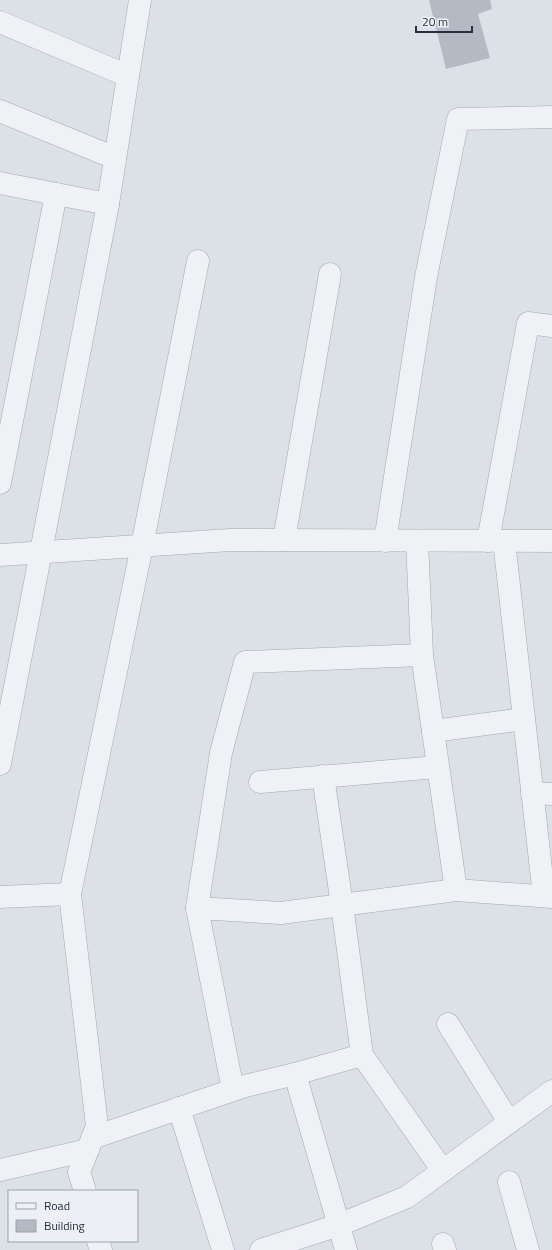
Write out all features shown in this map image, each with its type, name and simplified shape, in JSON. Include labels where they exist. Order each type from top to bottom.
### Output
[{"type":"street","points":[[0,764],[108,204],[140,0]]},
{"type":"street","points":[[0,22],[128,76]]},
{"type":"street","points":[[0,111],[115,158]]},
{"type":"street","points":[[385,540],[426,277],[458,119],[552,117]]},
{"type":"street","points":[[0,183],[108,204]]},
{"type":"street","points":[[0,482],[56,194]]},
{"type":"street","points":[[85,1190],[79,1172],[97,1126],[70,894],[142,546],[198,261]]},
{"type":"street","points":[[284,540],[330,274]]},
{"type":"street","points":[[197,908],[281,913],[456,890],[548,896],[542,793],[524,719],[496,541],[528,323],[552,326]]},
{"type":"street","points":[[0,555],[230,540],[552,541]]},
{"type":"street","points":[[417,541],[422,655],[456,890]]},
{"type":"street","points":[[234,1090],[197,908],[221,753],[246,662],[422,655]]},
{"type":"street","points":[[433,731],[524,719]]},
{"type":"street","points":[[260,782],[438,767]]},
{"type":"street","points":[[323,776],[362,1055],[443,1171]]},
{"type":"street","points":[[0,897],[70,894]]},
{"type":"street","points":[[448,1024],[509,1122]]},
{"type":"street","points":[[0,1170],[90,1144],[179,1108],[234,1090],[362,1055]]},
{"type":"street","points":[[295,1074],[346,1250]]},
{"type":"street","points":[[261,1250],[339,1225],[407,1197],[552,1091]]},
{"type":"street","points":[[179,1108],[223,1250]]},
{"type":"street","points":[[509,1182],[528,1250]]},
{"type":"building","points":[[429,0],[490,0],[492,9],[478,14],[490,58],[446,69]]}]
